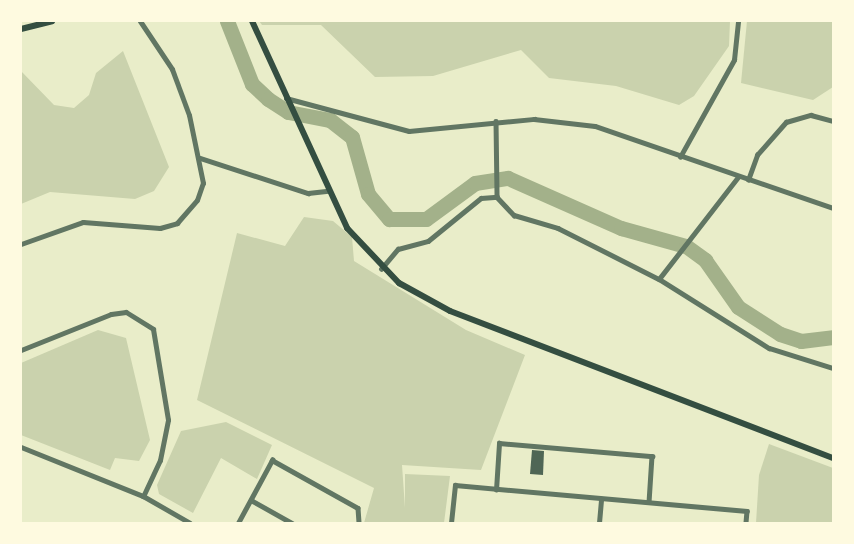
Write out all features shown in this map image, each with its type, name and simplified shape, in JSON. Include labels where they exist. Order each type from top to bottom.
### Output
[{"type":"main road","points":[[21,29],[52,21]]},
{"type":"main road","points":[[252,21],[328,191],[347,228],[381,268],[450,312],[833,458]]},
{"type":"street","points":[[21,244],[83,222],[160,228],[177,223],[203,183],[200,158],[172,69],[140,21]]},
{"type":"street","points":[[681,157],[734,60],[738,21]]},
{"type":"street","points":[[287,100],[409,131],[496,121],[595,126],[833,208]]},
{"type":"street","points":[[748,180],[757,155],[786,122],[811,115],[833,121]]},
{"type":"street","points":[[496,121],[497,195],[514,215],[558,228],[659,279],[769,348],[833,368]]},
{"type":"street","points":[[200,158],[308,193],[328,191]]},
{"type":"street","points":[[659,279],[685,239],[738,177]]},
{"type":"street","points":[[381,268],[398,249],[428,241],[481,198],[497,195]]},
{"type":"street","points":[[21,350],[111,314],[126,312],[153,329],[168,420],[164,450],[143,496]]},
{"type":"street","points":[[496,490],[499,443],[652,456],[649,502]]},
{"type":"street","points":[[21,447],[143,496],[190,523]]},
{"type":"street","points":[[238,523],[272,460],[358,508],[359,523]]},
{"type":"street","points":[[451,523],[454,485],[747,512],[746,523]]},
{"type":"street","points":[[599,523],[601,499]]},
{"type":"street","points":[[251,500],[292,523]]},
{"type":"green space","points":[[259,21],[730,21],[729,46],[694,96],[679,105],[616,86],[549,78],[521,50],[433,76],[375,77],[321,25],[262,25]]},
{"type":"green space","points":[[747,21],[833,21],[833,87],[813,100],[741,83]]},
{"type":"green space","points":[[123,51],[169,167],[154,191],[135,199],[50,192],[21,204],[21,71],[54,105],[74,108],[89,95],[96,73]]},
{"type":"green space","points":[[304,217],[333,221],[352,237],[354,261],[466,330],[525,355],[481,470],[402,465],[405,508],[405,474],[450,476],[444,523],[364,523],[374,488],[197,400],[237,233],[285,246]]},
{"type":"green space","points":[[98,330],[126,338],[150,440],[139,461],[115,458],[110,470],[21,435],[21,363]]},
{"type":"green space","points":[[226,422],[272,445],[257,479],[221,458],[193,513],[159,494],[157,485],[181,431]]},
{"type":"green space","points":[[769,444],[833,468],[833,523],[756,523],[759,475]]},
{"type":"building","points":[[532,450],[544,451],[543,475],[530,474]]},
{"type":"waterway","points":[[227,21],[252,84],[268,99],[288,112],[330,120],[352,137],[368,194],[389,219],[426,219],[475,183],[508,178],[621,228],[686,246],[705,260],[738,307],[780,334],[801,341],[833,337]]}]
